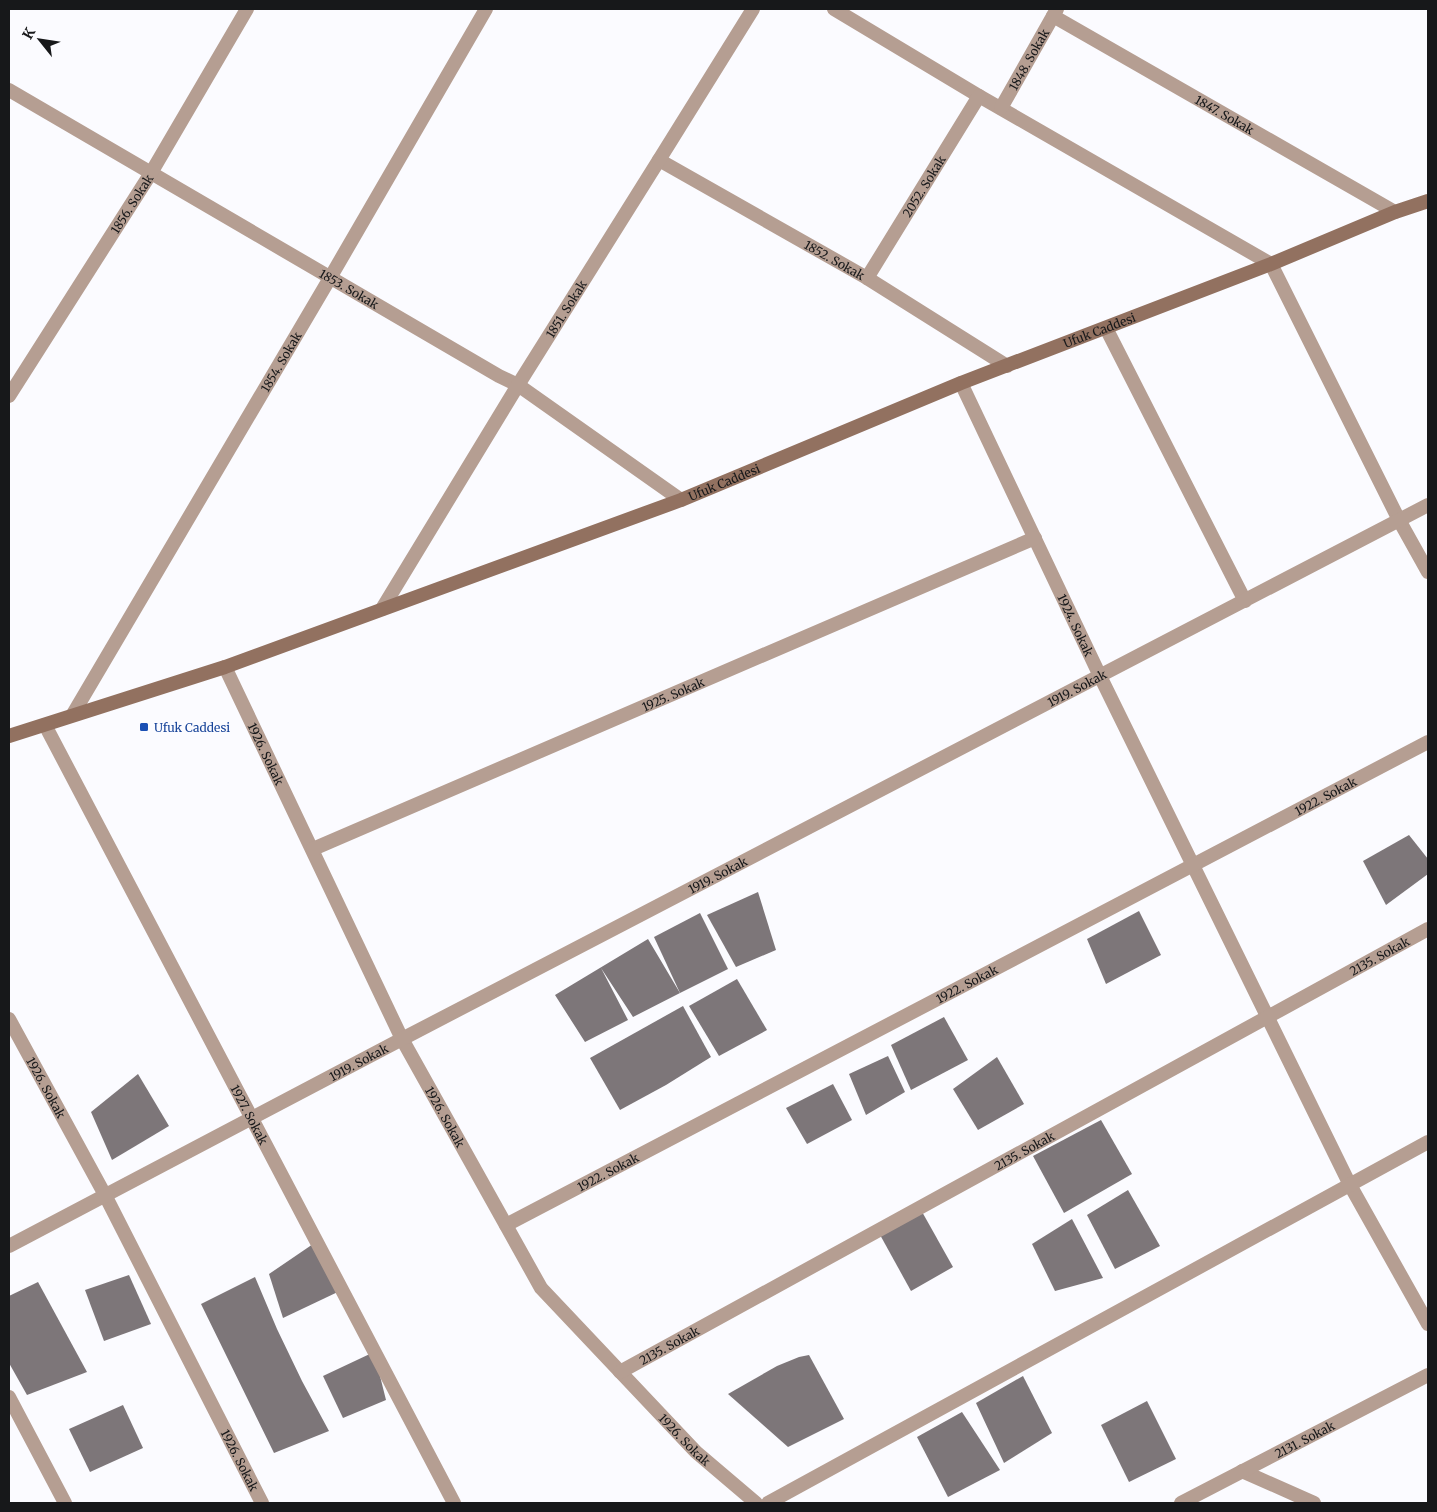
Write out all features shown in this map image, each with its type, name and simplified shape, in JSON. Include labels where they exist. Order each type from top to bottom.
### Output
[{"type":"main road","name":"Ufuk Caddesi","points":[[9,736],[225,667],[681,500],[961,383],[1271,264],[1395,212],[1428,201]]},
{"type":"street","name":"1856. Sokak","points":[[9,396],[151,173],[247,9]]},
{"type":"street","name":"1854. Sokak","points":[[73,714],[486,9]]},
{"type":"street","name":"1851. Sokak","points":[[382,609],[518,384],[753,9]]},
{"type":"street","points":[[834,9],[979,96],[1271,264],[1399,520],[1428,572]]},
{"type":"street","name":"1848. Sokak","points":[[1001,108],[1055,12]]},
{"type":"street","name":"1847. Sokak","points":[[1055,12],[1395,212]]},
{"type":"street","name":"1853. Sokak","points":[[9,90],[499,376],[518,384],[681,500]]},
{"type":"street","name":"2052. Sokak","points":[[867,278],[979,96]]},
{"type":"street","name":"1852. Sokak","points":[[659,160],[867,278],[1007,366]]},
{"type":"street","points":[[1106,328],[1245,601]]},
{"type":"street","name":"1924. Sokak","points":[[961,383],[1100,676],[1350,1185],[1428,1324]]},
{"type":"street","name":"1919. Sokak","points":[[9,1246],[402,1039],[1428,505]]},
{"type":"street","name":"1925. Sokak","points":[[313,849],[1035,538]]},
{"type":"street","name":"1926. Sokak","points":[[225,667],[402,1039],[541,1288],[696,1452],[756,1503]]},
{"type":"street","name":"1927. Sokak","points":[[45,725],[454,1503]]},
{"type":"street","name":"1922. Sokak","points":[[506,1225],[1428,742]]},
{"type":"street","name":"2135. Sokak","points":[[620,1372],[1428,929]]},
{"type":"street","name":"1926. Sokak","points":[[9,1019],[104,1196],[262,1503]]},
{"type":"street","points":[[768,1503],[1428,1142]]},
{"type":"street","name":"2131. Sokak","points":[[1181,1503],[1428,1375]]},
{"type":"street","points":[[9,1397],[65,1503]]},
{"type":"street","points":[[1242,1471],[1314,1503]]},
{"type":"building","points":[[1409,835],[1428,859],[1428,874],[1386,905],[1363,861]]},
{"type":"building","points":[[758,892],[776,950],[736,967],[707,915]]},
{"type":"building","points":[[1139,911],[1161,955],[1106,984],[1087,939]]},
{"type":"building","points":[[700,913],[728,969],[680,993],[654,937]]},
{"type":"building","points":[[648,939],[680,993],[633,1017],[601,968],[628,1020],[585,1042],[555,995]]},
{"type":"building","points":[[737,979],[767,1030],[719,1056],[689,1006]]},
{"type":"building","points":[[683,1006],[711,1057],[666,1085],[620,1110],[590,1058]]},
{"type":"building","points":[[944,1017],[968,1060],[911,1090],[891,1045]]},
{"type":"building","points":[[888,1056],[905,1092],[866,1115],[849,1074]]},
{"type":"building","points":[[997,1057],[1024,1104],[978,1130],[953,1089]]},
{"type":"building","points":[[138,1074],[169,1126],[112,1160],[91,1112]]},
{"type":"building","points":[[833,1084],[852,1120],[807,1144],[786,1108]]},
{"type":"building","points":[[1101,1120],[1132,1174],[1064,1213],[1033,1156]]},
{"type":"building","points":[[1128,1190],[1160,1246],[1115,1269],[1087,1215]]},
{"type":"building","points":[[921,1210],[953,1267],[911,1291],[879,1233]]},
{"type":"building","points":[[1072,1219],[1103,1278],[1055,1291],[1032,1244]]},
{"type":"building","points":[[316,1242],[342,1290],[283,1318],[269,1274]]},
{"type":"building","points":[[129,1275],[151,1324],[104,1341],[85,1290]]},
{"type":"building","points":[[255,1277],[277,1329],[329,1431],[274,1453],[201,1304]]},
{"type":"building","points":[[38,1282],[87,1372],[27,1395],[9,1363],[9,1296]]},
{"type":"building","points":[[374,1352],[386,1400],[343,1418],[323,1376]]},
{"type":"building","points":[[809,1355],[844,1419],[788,1447],[728,1394],[777,1366]]},
{"type":"building","points":[[1023,1376],[1052,1433],[1004,1463],[976,1403]]},
{"type":"building","points":[[1147,1401],[1176,1459],[1129,1482],[1101,1425]]},
{"type":"building","points":[[123,1405],[143,1448],[90,1472],[69,1429]]},
{"type":"building","points":[[962,1412],[1000,1470],[948,1497],[917,1437]]},
{"type":"place","name":"Ufuk Caddesi","points":[[144,727]]}]
